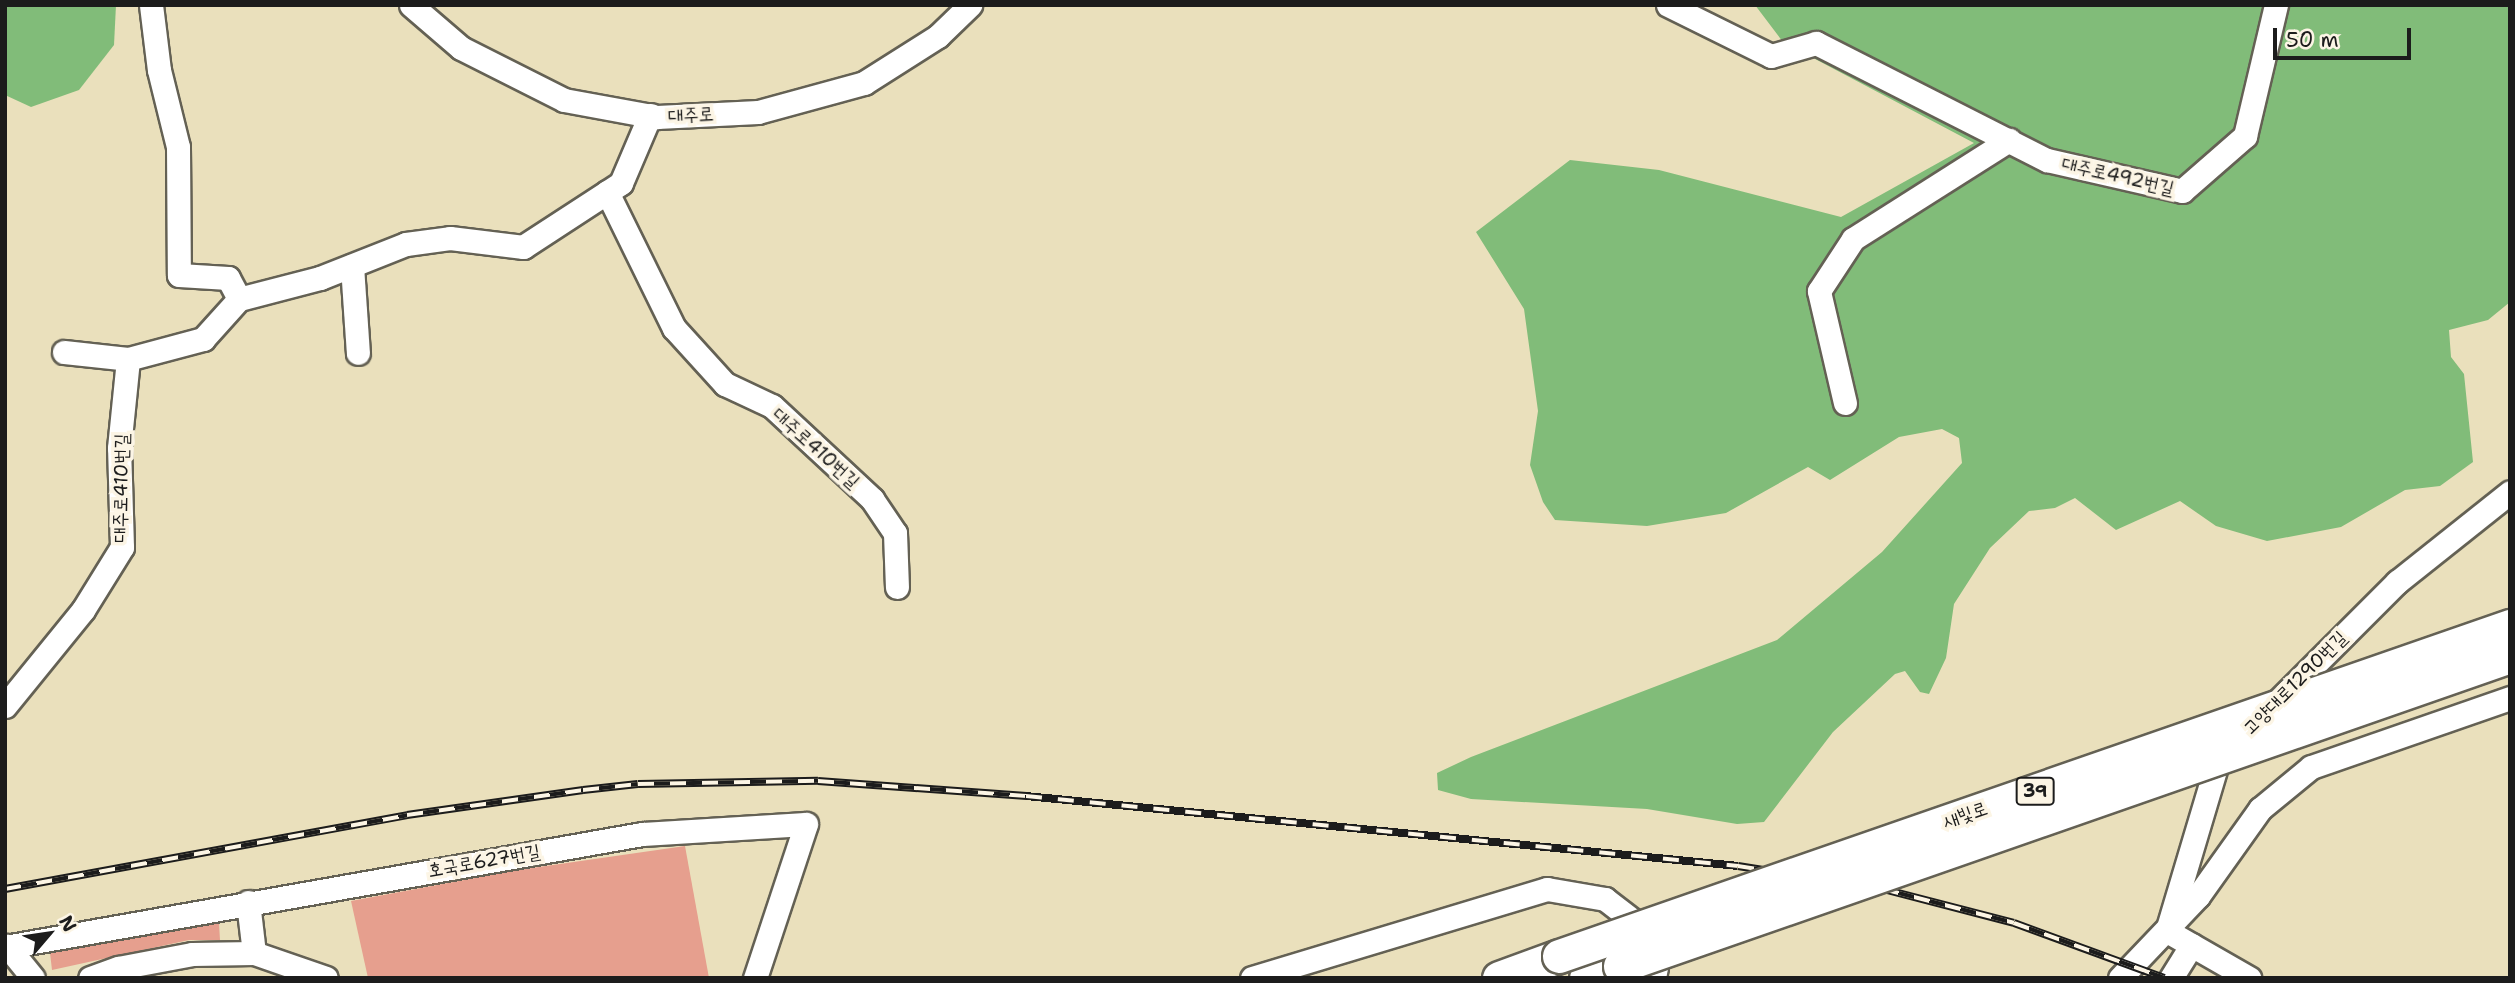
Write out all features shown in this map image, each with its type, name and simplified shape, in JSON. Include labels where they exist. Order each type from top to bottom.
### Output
[{"type":"highway","name":"새빛로","points":[[1499,978],[2510,626]]},
{"type":"highway","name":"새빛로","points":[[1586,978],[2510,656]]},
{"type":"street","points":[[151,5],[159,70],[178,148],[179,275],[229,278],[239,299]]},
{"type":"street","name":"대주로","points":[[411,5],[461,48],[564,100],[650,115],[758,112],[864,83],[938,36],[970,5]]},
{"type":"street","name":"대주로492번길","points":[[1668,5],[1771,56],[1816,43],[2047,160],[2182,191],[2245,136],[2276,5]]},
{"type":"street","points":[[64,352],[128,359],[203,339],[239,299],[352,266],[406,244],[450,238],[523,247],[621,183],[650,115]]},
{"type":"street","points":[[1845,403],[1819,291],[1853,239],[2009,141]]},
{"type":"street","name":"대주로410번길","points":[[607,192],[674,328],[725,384],[772,406],[872,499],[895,533],[897,587]]},
{"type":"street","points":[[352,266],[358,353]]},
{"type":"street","name":"대주로410번길","points":[[5,706],[83,610],[122,548],[119,448],[128,359]]},
{"type":"street","name":"고양대로1290번길","points":[[2167,931],[2218,760],[2397,582],[2510,492]]},
{"type":"street","points":[[2120,978],[2167,931],[2260,809],[2311,767],[2510,698]]},
{"type":"street","name":"호국로627번길","points":[[6,946],[642,834],[806,824],[755,978]]},
{"type":"street","points":[[1252,978],[1547,889],[1605,899],[1640,926],[1656,967],[1654,978]]},
{"type":"street","points":[[248,902],[254,953]]},
{"type":"street","points":[[2167,931],[2249,978]]},
{"type":"street","points":[[2171,978],[2192,945]]},
{"type":"street","points":[[6,946],[33,978]]},
{"type":"street","points":[[90,978],[117,968],[192,954],[254,953],[326,978]]},
{"type":"green space","points":[[5,5],[116,5],[114,45],[79,90],[31,107],[5,95]]},
{"type":"green space","points":[[1755,5],[2510,5],[2510,302],[2488,320],[2449,330],[2451,357],[2464,374],[2473,462],[2440,486],[2405,490],[2341,527],[2267,541],[2216,526],[2180,501],[2116,530],[2075,498],[2055,508],[2029,511],[1990,548],[1954,604],[1946,658],[1929,694],[1920,692],[1905,671],[1895,674],[1833,732],[1764,822],[1737,824],[1647,809],[1471,799],[1438,790],[1437,773],[1471,757],[1777,640],[1882,552],[1962,463],[1959,438],[1942,429],[1899,437],[1830,480],[1808,467],[1726,513],[1647,526],[1555,520],[1543,502],[1530,465],[1538,411],[1524,309],[1476,232],[1570,160],[1659,170],[1841,217],[1974,143],[1783,42]]},
{"type":"building","points":[[685,846],[709,978],[368,978],[351,901],[518,870]]},
{"type":"building","points":[[219,923],[220,940],[189,940],[52,970],[50,953]]},
{"type":"railway","points":[[5,889],[407,815],[583,790],[638,784],[818,781],[1026,796],[1738,866],[1883,889],[2014,923],[2164,978]]}]
